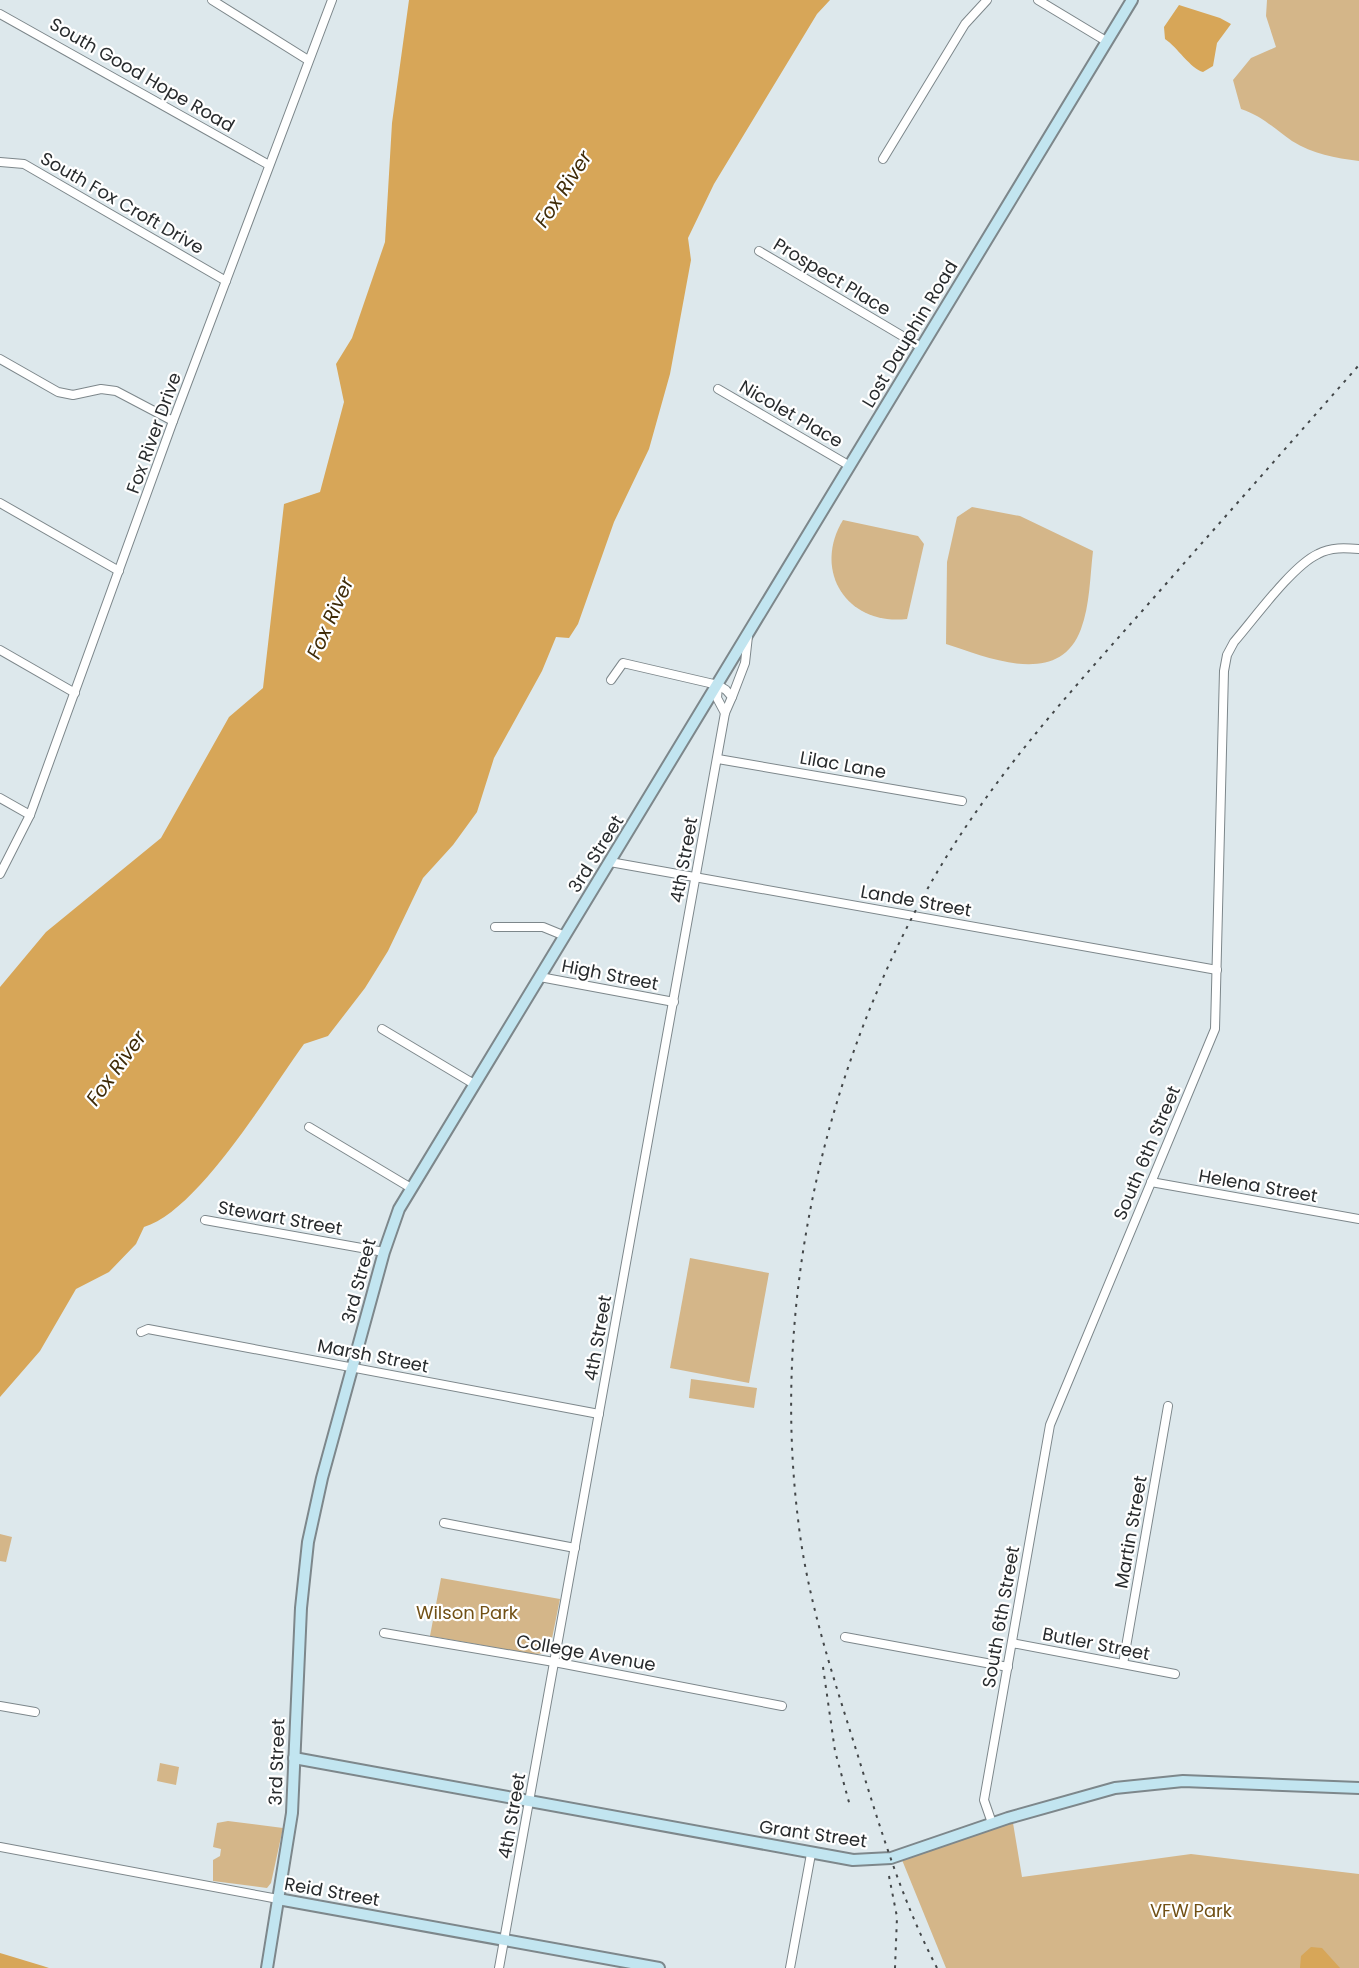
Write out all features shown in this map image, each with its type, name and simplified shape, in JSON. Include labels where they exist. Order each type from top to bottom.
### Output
[{"type":"main road","name":"Lost Dauphin Road","points":[[718,685],[1131,0]]},
{"type":"main road","name":"3rd Street","points":[[267,1968],[292,1813],[301,1608],[308,1542],[321,1484],[395,1216],[718,685]]},
{"type":"main road","name":"Grant Street","points":[[294,1758],[853,1860],[891,1858],[1085,1794],[1145,1784],[1183,1781],[1359,1788]]},
{"type":"main road","name":"Reid Street","points":[[278,1899],[659,1968]]},
{"type":"street","points":[[212,0],[308,60]]},
{"type":"street","name":"Fox River Drive","points":[[0,874],[30,815],[173,421],[332,0]]},
{"type":"street","points":[[883,159],[965,24],[987,0]]},
{"type":"street","points":[[1038,0],[1106,41]]},
{"type":"street","name":"South Good Hope Road","points":[[0,14],[269,165]]},
{"type":"street","name":"South Fox Croft Drive","points":[[0,162],[24,164],[226,281]]},
{"type":"street","name":"Prospect Place","points":[[759,251],[921,347]]},
{"type":"street","points":[[0,359],[58,392],[73,395],[101,389],[116,391],[173,421]]},
{"type":"street","name":"Nicolet Place","points":[[718,389],[850,466]]},
{"type":"street","points":[[0,503],[119,571]]},
{"type":"street","name":"South 6th Street","points":[[992,1823],[984,1800],[1050,1425],[1215,1029],[1224,672],[1227,655],[1234,642],[1302,564],[1318,553],[1359,549]]},
{"type":"street","name":"4th Street","points":[[500,1968],[725,713],[745,663],[748,634]]},
{"type":"street","points":[[0,650],[75,693]]},
{"type":"street","points":[[611,680],[623,663],[718,685],[732,697]]},
{"type":"street","name":"4th Street","points":[[718,685],[717,698],[725,713]]},
{"type":"street","name":"Lilac Lane","points":[[718,759],[962,801]]},
{"type":"street","points":[[0,798],[30,815]]},
{"type":"street","name":"Lande Street","points":[[610,862],[1217,970]]},
{"type":"street","points":[[495,927],[543,927],[565,936]]},
{"type":"street","name":"High Street","points":[[540,977],[674,1002]]},
{"type":"street","points":[[382,1029],[474,1084]]},
{"type":"street","points":[[309,1127],[411,1188]]},
{"type":"street","name":"Helena Street","points":[[1151,1182],[1359,1219]]},
{"type":"street","name":"Stewart Street","points":[[205,1220],[384,1252]]},
{"type":"street","name":"Marsh Street","points":[[141,1332],[148,1329],[599,1414]]},
{"type":"street","name":"Martin Street","points":[[1123,1664],[1168,1406]]},
{"type":"street","points":[[444,1523],[575,1548]]},
{"type":"street","name":"College Avenue","points":[[384,1633],[554,1662],[782,1706]]},
{"type":"street","points":[[845,1637],[1008,1667]]},
{"type":"street","name":"Butler Street","points":[[1012,1643],[1175,1674]]},
{"type":"street","points":[[0,1706],[35,1712]]},
{"type":"street","name":"Reid Street","points":[[0,1847],[278,1899]]},
{"type":"street","points":[[790,1968],[811,1854]]},
{"type":"green space","points":[[1267,0],[1359,0],[1359,161],[1333,157],[1308,149],[1292,141],[1262,119],[1241,109],[1233,80],[1251,58],[1276,47],[1266,16]]},
{"type":"green space","points":[[972,507],[1020,516],[1093,551],[1088,600],[1081,629],[1071,647],[1056,658],[1039,664],[1021,664],[981,656],[946,644],[947,562],[957,517]]},
{"type":"green space","points":[[843,520],[918,536],[924,544],[907,619],[886,619],[867,614],[852,604],[841,591],[834,576],[831,558],[834,539]]},
{"type":"green space","points":[[690,1258],[769,1273],[749,1383],[670,1368]]},
{"type":"green space","points":[[691,1379],[757,1388],[754,1408],[689,1398]]},
{"type":"green space","points":[[0,1534],[12,1537],[6,1562],[0,1561]]},
{"type":"green space","name":"Wilson Park","points":[[441,1578],[560,1599],[549,1653],[533,1654],[430,1636]]},
{"type":"green space","points":[[160,1763],[179,1767],[176,1785],[157,1781]]},
{"type":"green space","name":"VFW Park","points":[[1012,1817],[1022,1877],[1191,1854],[1359,1874],[1359,1968],[946,1968],[900,1855]]},
{"type":"green space","points":[[228,1821],[283,1828],[271,1883],[267,1888],[213,1881],[213,1860],[220,1856],[221,1849],[213,1847],[217,1823]]},
{"type":"water","name":"Fox River","points":[[409,0],[830,0],[817,14],[714,184],[688,238],[691,260],[670,374],[649,449],[614,522],[578,624],[569,638],[556,637],[542,671],[494,758],[477,812],[453,845],[423,878],[388,951],[365,988],[328,1036],[304,1044],[231,1148],[187,1198],[165,1217],[144,1227],[136,1244],[109,1272],[76,1289],[40,1351],[0,1397],[0,987],[46,932],[161,838],[229,717],[263,688],[284,504],[320,492],[344,402],[336,364],[352,338],[385,242],[392,123]]},
{"type":"water","points":[[1179,5],[1220,18],[1231,24],[1217,43],[1213,66],[1203,72],[1194,67],[1165,39],[1164,27]]},
{"type":"water","points":[[1311,1947],[1322,1948],[1340,1968],[1300,1968],[1301,1956]]},
{"type":"water","points":[[0,1953],[43,1966],[49,1968],[0,1968]]},
{"type":"railway","points":[[937,1968],[924,1943],[893,1864],[840,1698],[822,1639],[808,1579],[798,1519],[792,1436],[793,1353],[801,1269],[815,1186],[836,1104],[864,1024],[897,947],[936,874],[982,804],[1060,704],[1359,365]]},
{"type":"railway","points":[[823,1667],[835,1751],[850,1806]]},
{"type":"railway","points":[[889,1876],[897,1917],[895,1968]]}]
